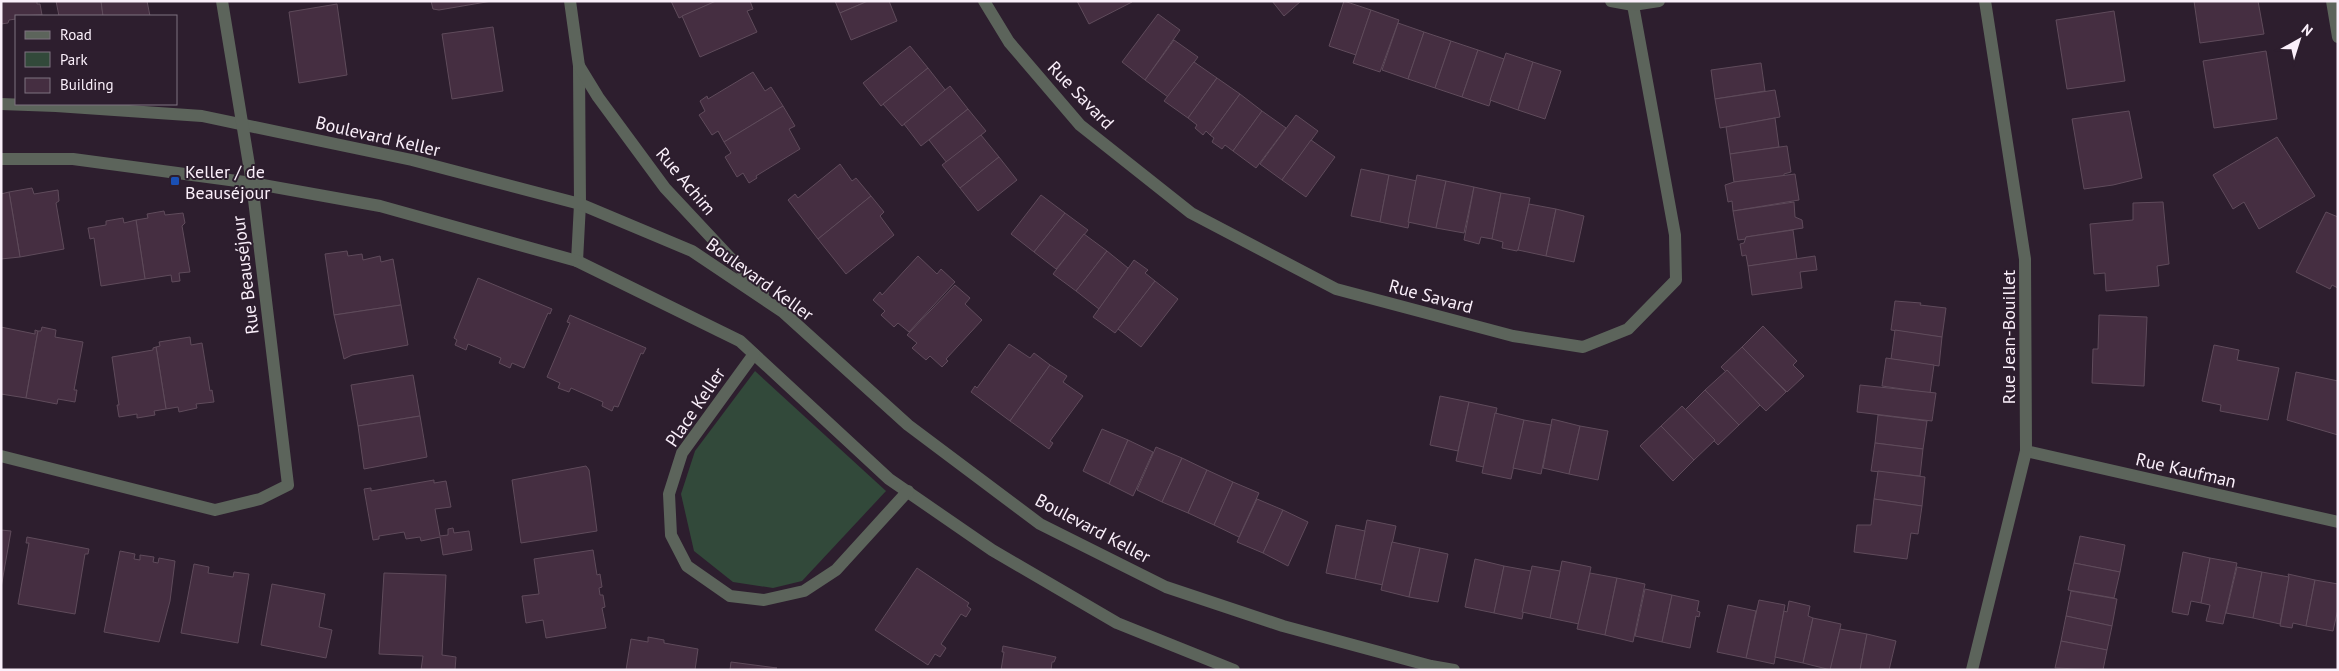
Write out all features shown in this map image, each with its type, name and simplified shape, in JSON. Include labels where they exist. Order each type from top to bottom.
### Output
[{"type":"street","name":"Rue Beauséjour","points":[[1,456],[215,510],[260,499],[288,485],[252,183],[222,1]]},
{"type":"street","name":"Rue Achim","points":[[570,1],[580,66],[580,204],[577,261]]},
{"type":"street","name":"Rue Savard","points":[[984,1],[1009,42],[1080,125],[1191,213],[1336,289],[1513,336],[1583,347],[1628,329],[1676,280],[1675,236],[1633,5]]},
{"type":"street","points":[[1611,1],[1633,5],[1659,1]]},
{"type":"street","name":"Rue Jean-Bouillet","points":[[1972,670],[2026,451],[2025,259],[1985,1]]},
{"type":"street","points":[[2332,1],[2338,37]]},
{"type":"street","name":"Rue Achim","points":[[580,66],[598,97],[665,188],[779,309]]},
{"type":"street","name":"Boulevard Keller","points":[[1,104],[15,105]]},
{"type":"street","name":"Boulevard Keller","points":[[28,105],[202,116],[412,160],[580,204],[692,251],[779,309],[908,425],[1040,524],[1166,587],[1283,626],[1431,666],[1454,670]]},
{"type":"street","points":[[1,159],[73,159],[252,183],[380,206],[577,261],[740,341],[889,478],[992,550],[1117,623],[1234,670]]},
{"type":"street","name":"Place Keller","points":[[754,354],[682,453],[669,494],[671,535],[687,566],[730,596],[764,600],[804,591],[836,570],[908,491]]},
{"type":"street","name":"Rue Kaufman","points":[[2026,451],[2338,522]]},
{"type":"green space","points":[[755,371],[886,491],[802,581],[773,588],[733,582],[694,551],[681,494],[695,451]]},
{"type":"building","points":[[1,1],[37,1],[37,4],[40,4],[42,15],[15,15],[15,19],[1,24]]},
{"type":"building","points":[[56,1],[101,1],[103,15],[59,15]]},
{"type":"building","points":[[101,1],[147,1],[150,15],[103,15]]},
{"type":"building","points":[[431,1],[492,1],[439,10],[433,9]]},
{"type":"building","points":[[671,1],[716,1],[679,18]]},
{"type":"building","points":[[716,1],[750,1],[753,9],[747,11],[757,32],[700,57],[682,16]]},
{"type":"building","points":[[835,1],[868,1],[840,13]]},
{"type":"building","points":[[868,1],[889,1],[897,21],[851,40],[840,13]]},
{"type":"building","points":[[1077,1],[1132,1],[1132,2],[1089,24]]},
{"type":"building","points":[[1272,1],[1301,1],[1284,16]]},
{"type":"building","points":[[1344,1],[1371,10],[1356,55],[1329,46]]},
{"type":"building","points":[[2194,1],[2258,1],[2264,34],[2200,43]]},
{"type":"building","points":[[337,4],[347,75],[299,83],[289,12]]},
{"type":"building","points":[[1371,10],[1399,20],[1380,72],[1353,63]]},
{"type":"building","points":[[2114,11],[2125,81],[2067,89],[2056,20]]},
{"type":"building","points":[[1158,14],[1180,30],[1145,80],[1122,62]]},
{"type":"building","points":[[1398,23],[1424,32],[1408,79],[1382,70]]},
{"type":"building","points":[[493,27],[503,91],[452,99],[442,34]]},
{"type":"building","points":[[1424,32],[1451,41],[1435,88],[1408,79]]},
{"type":"building","points":[[1174,40],[1198,57],[1168,97],[1145,80]]},
{"type":"building","points":[[1451,41],[1478,50],[1462,97],[1435,88]]},
{"type":"building","points":[[910,46],[928,68],[881,106],[863,83]]},
{"type":"building","points":[[1478,50],[1504,59],[1489,106],[1462,97]]},
{"type":"building","points":[[2266,51],[2277,119],[2214,128],[2203,61]]},
{"type":"building","points":[[1506,53],[1533,62],[1518,110],[1490,100]]},
{"type":"building","points":[[1194,62],[1217,78],[1188,118],[1164,101]]},
{"type":"building","points":[[1533,62],[1561,71],[1545,119],[1518,110]]},
{"type":"building","points":[[1761,63],[1765,91],[1715,99],[1711,70]]},
{"type":"building","points":[[928,68],[946,91],[902,126],[883,104]]},
{"type":"building","points":[[753,72],[765,91],[771,87],[783,106],[724,142],[718,131],[712,135],[699,115],[705,111],[700,101],[707,96],[708,99]]},
{"type":"building","points":[[1217,78],[1240,94],[1210,135],[1206,131],[1203,135],[1195,128],[1197,125],[1188,118]]},
{"type":"building","points":[[950,86],[968,109],[921,146],[904,124]]},
{"type":"building","points":[[1775,90],[1780,117],[1720,128],[1715,99]]},
{"type":"building","points":[[1240,94],[1262,111],[1233,151],[1225,145],[1222,149],[1212,142],[1214,138],[1210,135]]},
{"type":"building","points":[[783,106],[795,126],[789,129],[800,149],[756,176],[757,178],[749,183],[743,173],[737,177],[725,157],[731,153],[724,142]]},
{"type":"building","points":[[968,109],[986,131],[947,163],[929,140]]},
{"type":"building","points":[[1262,111],[1286,128],[1256,168],[1233,151]]},
{"type":"building","points":[[2129,111],[2142,178],[2084,189],[2072,119]]},
{"type":"building","points":[[1296,115],[1318,131],[1282,180],[1260,164]]},
{"type":"building","points":[[1775,118],[1779,147],[1730,154],[1726,127]]},
{"type":"building","points":[[981,135],[999,157],[960,188],[942,165]]},
{"type":"building","points":[[2277,137],[2315,196],[2259,229],[2244,202],[2233,209],[2213,175]]},
{"type":"building","points":[[1311,140],[1335,157],[1306,197],[1282,180]]},
{"type":"building","points":[[1787,146],[1791,172],[1784,174],[1784,176],[1734,182],[1730,154]]},
{"type":"building","points":[[999,157],[1017,180],[978,211],[960,188]]},
{"type":"building","points":[[840,164],[852,181],[856,178],[871,196],[818,239],[788,200],[795,194],[798,198]]},
{"type":"building","points":[[1361,169],[1389,175],[1380,222],[1351,216]]},
{"type":"building","points":[[1795,174],[1799,200],[1733,211],[1732,201],[1728,202],[1725,185],[1734,182]]},
{"type":"building","points":[[1389,175],[1417,181],[1408,228],[1380,222]]},
{"type":"building","points":[[1417,175],[1446,181],[1436,228],[1408,222]]},
{"type":"building","points":[[1446,181],[1474,187],[1464,233],[1436,228]]},
{"type":"building","points":[[1474,187],[1501,193],[1492,239],[1481,237],[1479,244],[1464,240]]},
{"type":"building","points":[[32,188],[34,194],[58,190],[59,201],[56,203],[64,249],[20,257],[9,192]]},
{"type":"building","points":[[9,192],[20,257],[1,259],[1,194]]},
{"type":"building","points":[[1501,193],[1530,198],[1520,246],[1517,251],[1502,248],[1503,242],[1492,239]]},
{"type":"building","points":[[1041,195],[1065,213],[1034,252],[1011,234]]},
{"type":"building","points":[[871,196],[884,212],[880,216],[894,235],[846,274],[818,239]]},
{"type":"building","points":[[1794,202],[1795,217],[1802,220],[1803,228],[1738,240],[1733,211]]},
{"type":"building","points":[[2163,202],[2169,264],[2157,266],[2159,286],[2106,291],[2105,273],[2094,274],[2090,224],[2133,220],[2133,203]]},
{"type":"building","points":[[1529,204],[1556,209],[1546,256],[1518,250]]},
{"type":"building","points":[[1556,209],[1584,216],[1574,262],[1546,256]]},
{"type":"building","points":[[164,211],[165,215],[183,213],[185,223],[182,226],[190,272],[179,273],[180,281],[172,282],[171,275],[145,279],[136,220],[148,218],[147,214]]},
{"type":"building","points":[[2326,212],[2338,217],[2338,288],[2332,285],[2330,289],[2296,272]]},
{"type":"building","points":[[1065,213],[1088,230],[1056,269],[1034,252]]},
{"type":"building","points":[[123,218],[124,223],[136,220],[145,279],[101,286],[94,238],[90,239],[88,228],[106,225],[106,221]]},
{"type":"building","points":[[1793,230],[1797,259],[1748,266],[1746,255],[1742,256],[1740,244],[1744,243],[1746,237]]},
{"type":"building","points":[[1084,234],[1107,251],[1076,291],[1053,274]]},
{"type":"building","points":[[347,251],[348,256],[362,254],[363,260],[380,256],[381,262],[393,259],[401,305],[334,315],[325,254]]},
{"type":"building","points":[[1107,251],[1128,268],[1099,309],[1076,291]]},
{"type":"building","points":[[918,256],[937,274],[941,269],[955,282],[909,332],[898,323],[894,327],[881,315],[885,311],[873,300],[880,292],[882,295]]},
{"type":"building","points":[[1815,256],[1817,270],[1800,272],[1802,288],[1752,295],[1748,266]]},
{"type":"building","points":[[1134,260],[1148,270],[1145,273],[1155,281],[1115,333],[1093,317]]},
{"type":"building","points":[[478,278],[552,309],[550,314],[548,313],[524,368],[512,363],[510,368],[499,363],[501,358],[468,344],[466,350],[455,345],[457,340],[454,338]]},
{"type":"building","points":[[1155,281],[1178,299],[1141,347],[1118,329]]},
{"type":"building","points":[[955,285],[970,298],[965,304],[982,320],[946,359],[948,361],[942,367],[930,356],[926,360],[912,348],[917,343],[907,335]]},
{"type":"building","points":[[1895,301],[1921,303],[1920,305],[1946,308],[1942,337],[1891,330]]},
{"type":"building","points":[[401,305],[408,345],[352,355],[344,359],[334,315]]},
{"type":"building","points":[[570,315],[646,348],[643,354],[641,353],[618,407],[614,406],[612,411],[602,406],[603,402],[571,388],[569,392],[558,388],[560,383],[547,377],[570,323],[567,322]]},
{"type":"building","points":[[2099,315],[2147,317],[2144,386],[2092,383],[2093,349],[2098,349]]},
{"type":"building","points":[[1763,326],[1797,361],[1793,365],[1804,376],[1787,392],[1742,347]]},
{"type":"building","points":[[1,327],[35,334],[35,330],[38,331],[26,398],[1,394]]},
{"type":"building","points":[[42,327],[56,330],[55,337],[83,342],[74,390],[77,390],[75,402],[58,399],[57,404],[26,398],[38,331],[41,331]]},
{"type":"building","points":[[1895,330],[1942,337],[1939,366],[1891,359]]},
{"type":"building","points":[[190,337],[191,345],[202,343],[210,391],[212,390],[214,402],[196,404],[197,408],[179,412],[178,407],[166,409],[156,347],[160,346],[159,342]]},
{"type":"building","points":[[1009,344],[1030,358],[1034,353],[1050,365],[1010,421],[971,392],[975,386],[977,388]]},
{"type":"building","points":[[2214,345],[2239,350],[2237,360],[2279,368],[2268,420],[2220,411],[2221,405],[2202,401]]},
{"type":"building","points":[[156,347],[166,409],[154,411],[155,415],[137,418],[137,414],[119,417],[112,357],[153,350]]},
{"type":"building","points":[[1742,347],[1786,392],[1766,411],[1721,367]]},
{"type":"building","points":[[1886,358],[1934,365],[1930,393],[1882,386]]},
{"type":"building","points":[[1050,365],[1067,376],[1063,382],[1083,396],[1050,441],[1053,443],[1049,449],[1010,421]]},
{"type":"building","points":[[1727,370],[1760,405],[1739,425],[1705,390]]},
{"type":"building","points":[[2296,372],[2338,381],[2338,435],[2287,420]]},
{"type":"building","points":[[413,375],[420,416],[358,426],[351,385]]},
{"type":"building","points":[[1860,385],[1936,393],[1932,421],[1857,412]]},
{"type":"building","points":[[1705,390],[1739,425],[1718,445],[1685,410]]},
{"type":"building","points":[[1440,396],[1469,402],[1458,451],[1430,445]]},
{"type":"building","points":[[1469,402],[1497,408],[1484,467],[1456,461]]},
{"type":"building","points":[[1682,406],[1715,440],[1694,460],[1661,426]]},
{"type":"building","points":[[1495,413],[1524,420],[1511,479],[1482,473]]},
{"type":"building","points":[[1878,415],[1927,421],[1923,449],[1875,443]]},
{"type":"building","points":[[420,416],[427,457],[364,469],[358,426]]},
{"type":"building","points":[[1552,419],[1580,426],[1569,474],[1543,468]]},
{"type":"building","points":[[1524,420],[1551,425],[1541,474],[1513,468]]},
{"type":"building","points":[[1580,426],[1608,431],[1598,480],[1569,474]]},
{"type":"building","points":[[1661,426],[1694,460],[1673,481],[1640,446]]},
{"type":"building","points":[[1102,429],[1128,440],[1109,484],[1083,471]]},
{"type":"building","points":[[1128,440],[1153,452],[1133,496],[1109,484]]},
{"type":"building","points":[[1875,443],[1923,449],[1920,476],[1871,471]]},
{"type":"building","points":[[1156,447],[1182,458],[1162,502],[1137,490]]},
{"type":"building","points":[[1182,458],[1207,470],[1188,513],[1162,502]]},
{"type":"building","points":[[586,466],[589,470],[597,531],[521,543],[512,480]]},
{"type":"building","points":[[1207,470],[1233,482],[1214,525],[1188,513]]},
{"type":"building","points":[[1878,471],[1925,477],[1922,506],[1874,499]]},
{"type":"building","points":[[434,480],[434,483],[446,481],[451,507],[435,509],[440,536],[448,535],[448,529],[453,528],[454,533],[469,531],[472,550],[443,555],[440,537],[421,541],[420,537],[406,539],[404,532],[379,536],[379,539],[373,540],[364,489],[371,488],[371,491]]},
{"type":"building","points":[[1233,482],[1259,493],[1239,537],[1214,525]]},
{"type":"building","points":[[1257,499],[1283,510],[1263,553],[1237,542]]},
{"type":"building","points":[[1874,499],[1922,506],[1918,534],[1911,533],[1907,559],[1854,552],[1857,525],[1871,525]]},
{"type":"building","points":[[1283,510],[1308,522],[1288,566],[1263,553]]},
{"type":"building","points":[[1367,520],[1396,526],[1383,585],[1355,579]]},
{"type":"building","points":[[1336,525],[1365,531],[1355,579],[1326,573]]},
{"type":"building","points":[[1,530],[11,531],[1,588]]},
{"type":"building","points":[[2080,536],[2125,545],[2120,572],[2074,563]]},
{"type":"building","points":[[27,537],[89,549],[88,554],[85,554],[75,614],[18,604],[29,543],[26,543]]},
{"type":"building","points":[[1392,542],[1420,548],[1409,597],[1381,590]]},
{"type":"building","points":[[1420,548],[1448,554],[1438,602],[1409,597]]},
{"type":"building","points":[[593,550],[597,575],[600,574],[602,587],[599,588],[600,595],[603,595],[605,607],[602,608],[606,628],[546,638],[543,620],[526,623],[522,596],[539,594],[534,559]]},
{"type":"building","points":[[120,551],[135,554],[134,559],[140,560],[140,555],[154,557],[153,562],[158,563],[159,558],[175,561],[170,601],[159,642],[104,632]]},
{"type":"building","points":[[2183,552],[2210,558],[2201,603],[2191,601],[2188,615],[2172,612]]},
{"type":"building","points":[[2210,558],[2237,563],[2223,624],[2206,621],[2210,605],[2201,603]]},
{"type":"building","points":[[1475,559],[1504,566],[1494,613],[1465,607]]},
{"type":"building","points":[[1562,561],[1591,567],[1579,624],[1550,618]]},
{"type":"building","points":[[2074,563],[2120,572],[2114,598],[2068,590]]},
{"type":"building","points":[[194,564],[209,567],[208,573],[233,577],[234,572],[249,574],[238,643],[181,633]]},
{"type":"building","points":[[1504,566],[1531,571],[1522,619],[1494,613]]},
{"type":"building","points":[[1532,566],[1560,571],[1550,618],[1522,612]]},
{"type":"building","points":[[2237,567],[2262,572],[2253,618],[2226,613]]},
{"type":"building","points":[[917,568],[969,603],[967,606],[971,609],[966,617],[961,614],[941,644],[946,648],[940,657],[935,654],[928,665],[875,630]]},
{"type":"building","points":[[2262,572],[2289,577],[2280,624],[2253,618]]},
{"type":"building","points":[[384,573],[446,575],[442,655],[456,657],[455,670],[421,670],[423,656],[379,654]]},
{"type":"building","points":[[1590,573],[1617,578],[1605,635],[1577,629]]},
{"type":"building","points":[[2288,574],[2315,580],[2306,626],[2293,623],[2292,628],[2280,626]]},
{"type":"building","points":[[1617,578],[1645,584],[1633,642],[1605,635]]},
{"type":"building","points":[[2315,580],[2338,584],[2338,609],[2333,631],[2306,626]]},
{"type":"building","points":[[272,584],[325,594],[319,627],[332,630],[326,658],[261,645]]},
{"type":"building","points":[[1645,589],[1672,595],[1662,642],[1635,636]]},
{"type":"building","points":[[2071,591],[2117,599],[2112,626],[2066,616]]},
{"type":"building","points":[[1672,595],[1699,601],[1697,611],[1700,612],[1699,617],[1696,616],[1690,648],[1662,642]]},
{"type":"building","points":[[1759,600],[1785,605],[1774,664],[1746,658]]},
{"type":"building","points":[[1789,601],[1810,606],[1808,616],[1813,618],[1803,663],[1775,657],[1784,611],[1787,612]]},
{"type":"building","points":[[1728,605],[1756,611],[1746,658],[1717,652]]},
{"type":"building","points":[[2066,616],[2112,626],[2107,650],[2061,641]]},
{"type":"building","points":[[1813,618],[1841,624],[1831,670],[1803,663]]},
{"type":"building","points":[[1840,629],[1867,634],[1860,670],[1830,670]]},
{"type":"building","points":[[1867,634],[1896,641],[1889,670],[1860,670]]},
{"type":"building","points":[[648,637],[664,640],[664,643],[698,649],[695,670],[626,670],[631,639],[648,642]]},
{"type":"building","points":[[2061,641],[2107,650],[2103,670],[2055,668]]},
{"type":"building","points":[[1003,646],[1056,657],[1054,662],[1052,662],[1051,670],[1001,670]]},
{"type":"building","points":[[731,662],[777,668],[730,670]]},
{"type":"place","name":"Keller / de Beauséjour","points":[[175,181]]}]
